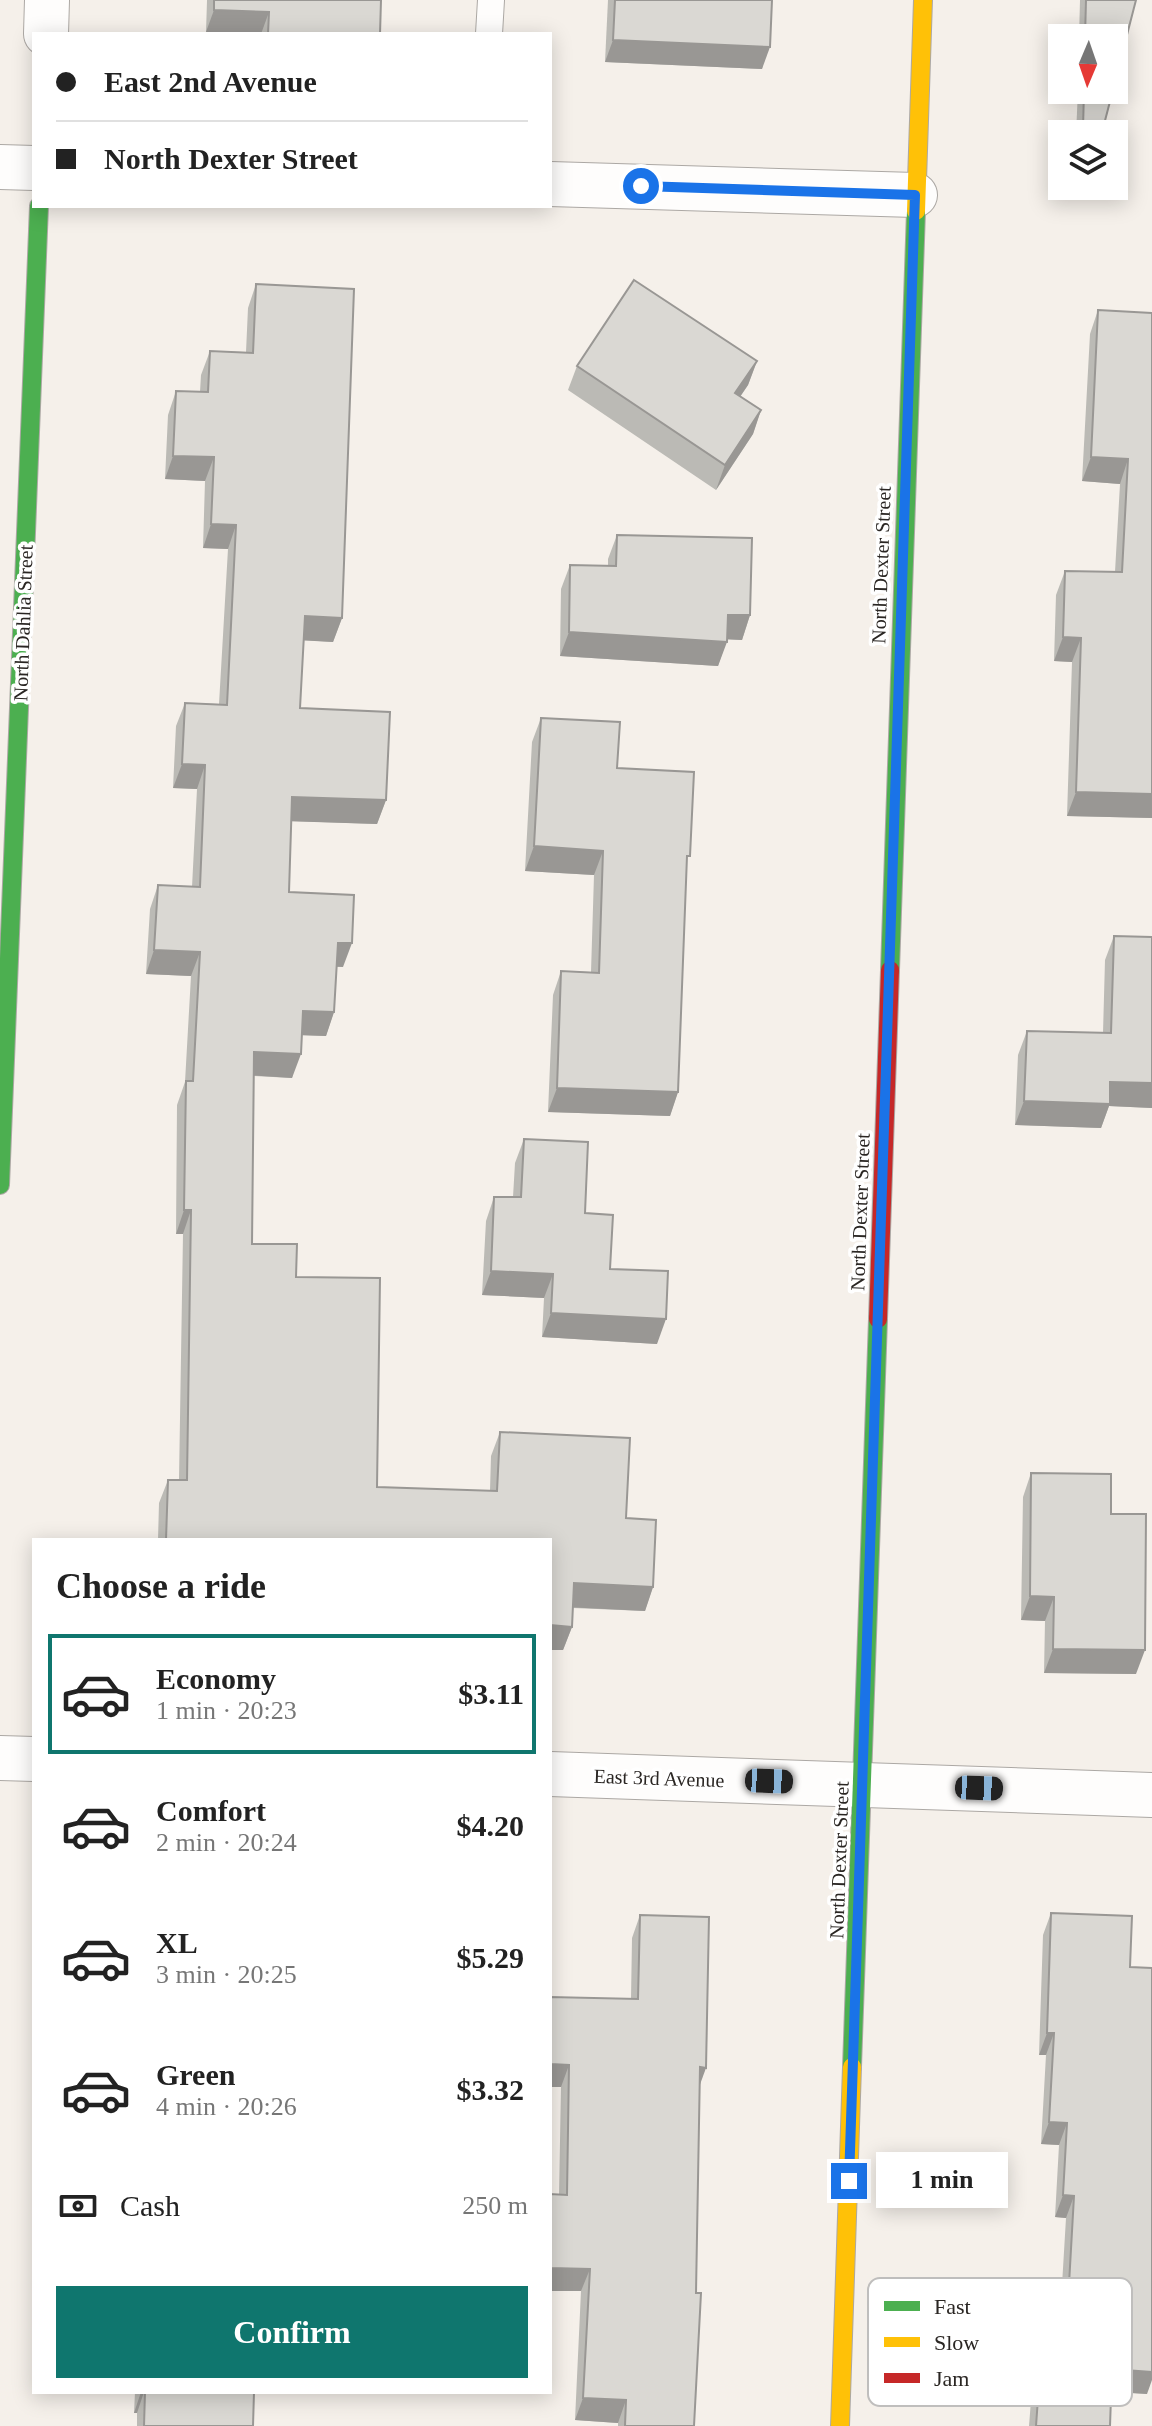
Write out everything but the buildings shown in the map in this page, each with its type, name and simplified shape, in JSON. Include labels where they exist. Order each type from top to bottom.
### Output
[{"type":"street","points":[[46,32],[47,0]]},
{"type":"street","name":"North Dexter Street","points":[[840,2426],[923,0]]},
{"type":"street","points":[[0,167],[32,168]]},
{"type":"street","points":[[552,184],[915,195]]},
{"type":"street","name":"North Dahlia Street","points":[[0,1185],[39,208]]},
{"type":"street","points":[[0,1758],[32,1759]]},
{"type":"street","name":"East 3rd Avenue","points":[[552,1774],[1152,1795]]},
{"type":"lane","points":[[489,32],[491,0]]},
{"type":"traffic: fast","points":[[0,1185],[39,208]]},
{"type":"traffic: fast","points":[[890,970],[916,211]]},
{"type":"traffic: fast","points":[[852,2067],[878,1319]]},
{"type":"traffic: slow","points":[[916,211],[923,0]]},
{"type":"traffic: slow","points":[[840,2426],[852,2067]]},
{"type":"traffic: jam","points":[[878,1319],[890,970]]},
{"type":"route","points":[[641,186],[915,195],[849,2181]]}]
